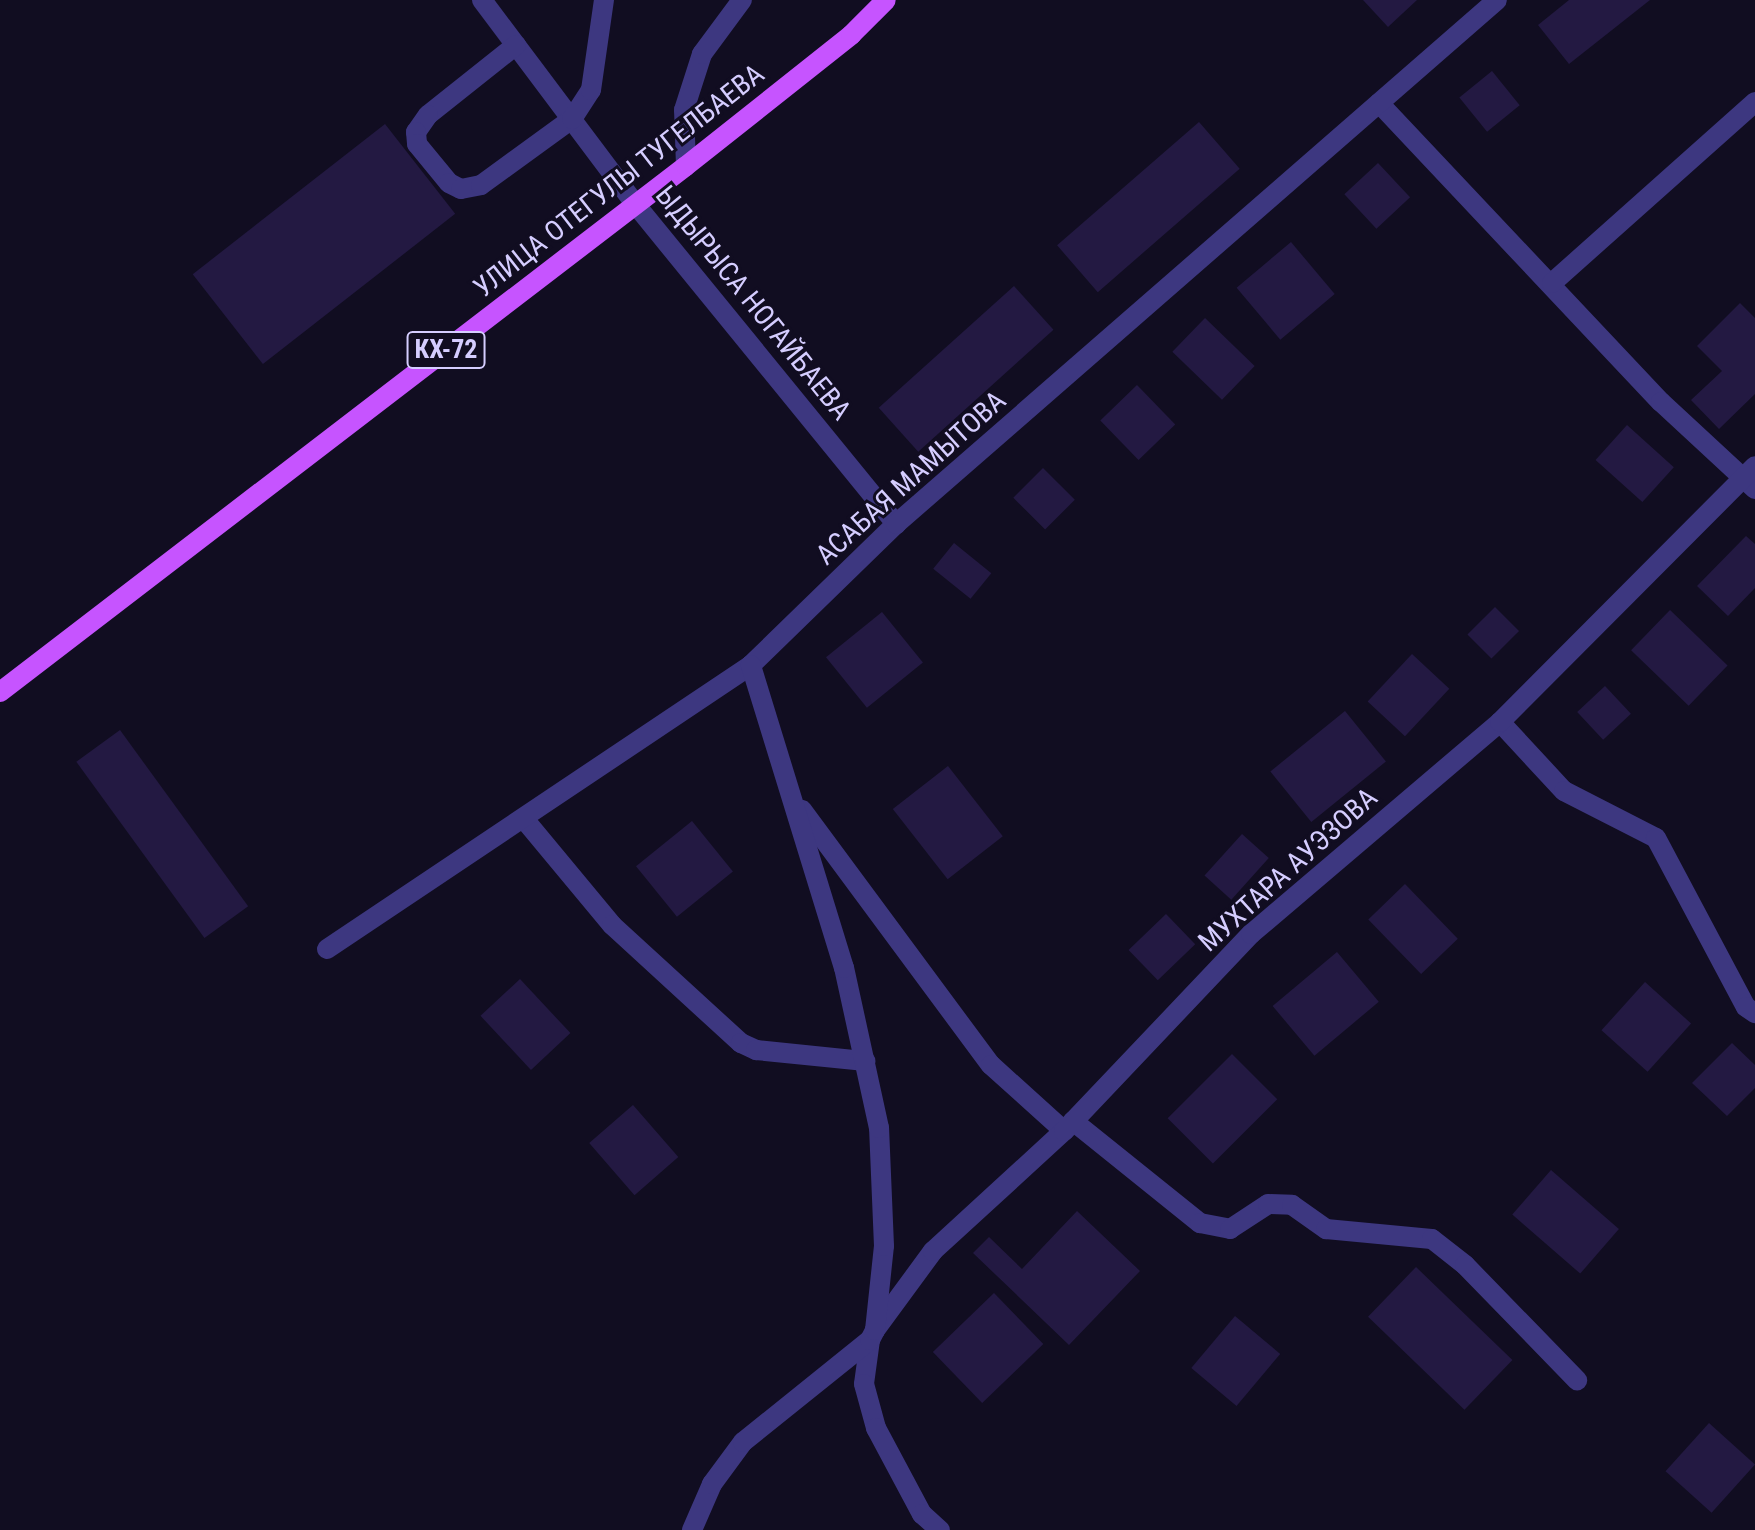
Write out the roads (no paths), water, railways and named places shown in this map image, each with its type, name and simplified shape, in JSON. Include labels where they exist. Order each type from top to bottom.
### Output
[{"type":"main road","name":"УЛИЦА ОТЕГУЛЫ ТУГЕЛБАЕВА","points":[[0,692],[686,166],[851,35],[886,0]]},
{"type":"street","name":"ЫДЫРЫСА НОГАЙБАЕВА","points":[[482,0],[636,205],[896,524]]},
{"type":"street","points":[[516,45],[428,115],[416,132],[417,144],[449,183],[461,189],[481,185],[572,119],[591,90],[604,0]]},
{"type":"street","points":[[686,166],[684,110],[698,68],[742,0]]},
{"type":"street","name":"АСАБАЯ МАМЫТОВА","points":[[327,949],[751,665],[896,524],[1497,0]]},
{"type":"street","points":[[1552,283],[1755,102]]},
{"type":"street","points":[[1379,103],[1661,402],[1751,478]]},
{"type":"street","name":"МУХТАРА АУЭЗОВА","points":[[872,1335],[933,1251],[1068,1126],[1251,934],[1500,722],[1751,478]]},
{"type":"street","points":[[751,665],[844,968],[879,1128],[884,1246],[864,1384],[876,1428],[922,1514],[940,1530]]},
{"type":"street","points":[[1500,722],[1564,791],[1656,838],[1746,1007],[1755,1013]]},
{"type":"street","points":[[792,797],[991,1065],[1068,1126],[1200,1223],[1230,1229],[1268,1204],[1292,1205],[1326,1229],[1432,1239],[1465,1265],[1577,1380]]},
{"type":"street","points":[[524,819],[612,925],[741,1043],[756,1050],[865,1061]]},
{"type":"street","points":[[692,1530],[712,1484],[743,1442],[872,1335]]}]
